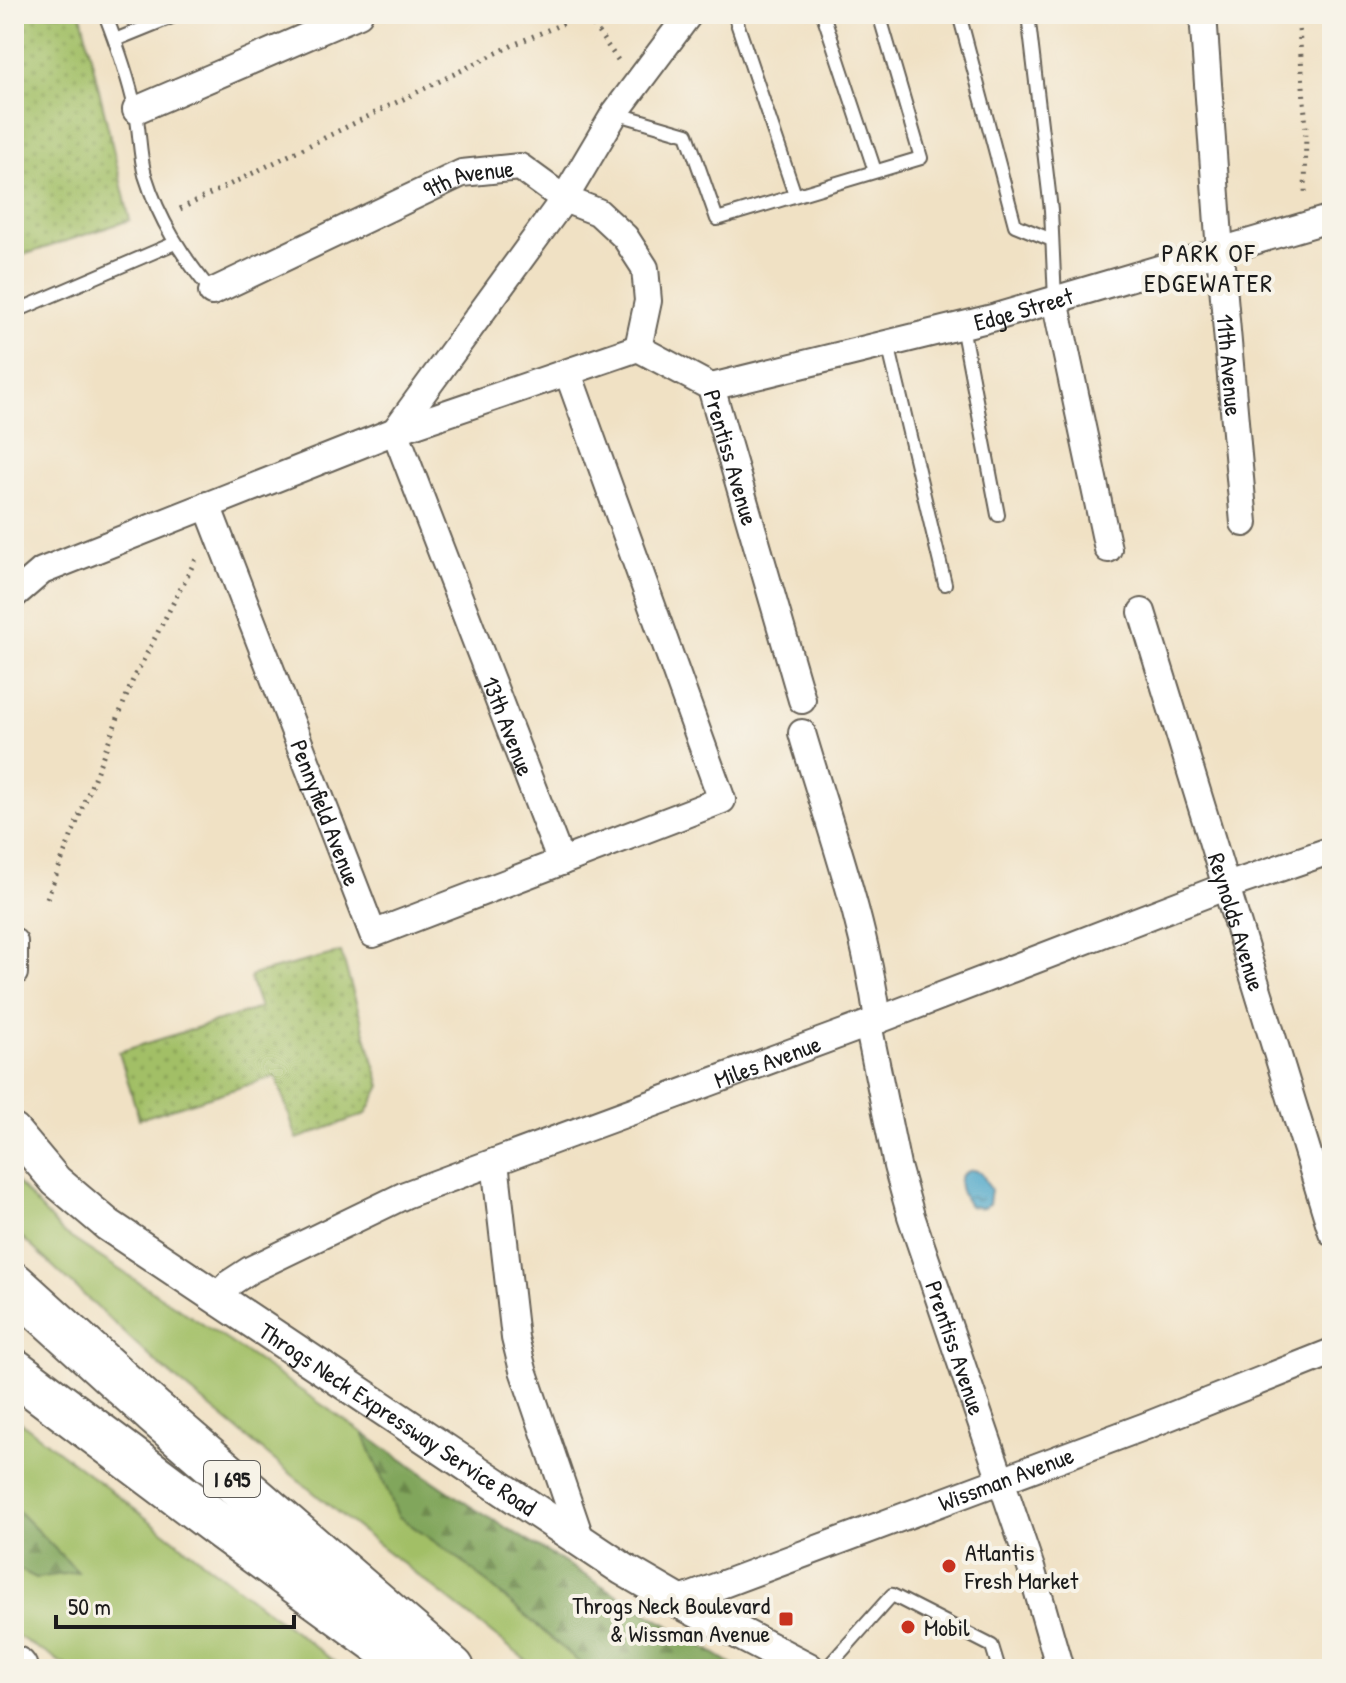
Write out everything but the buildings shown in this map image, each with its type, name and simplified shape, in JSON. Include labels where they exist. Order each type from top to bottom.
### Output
[{"type":"highway","name":"I 695","points":[[14,1285],[154,1412],[452,1669]]},
{"type":"highway","points":[[14,1371],[199,1511],[418,1669]]},
{"type":"street","points":[[136,110],[359,14]]},
{"type":"street","points":[[395,431],[564,199],[615,113],[689,14]]},
{"type":"street","name":"11th Avenue","points":[[1203,14],[1244,523]]},
{"type":"street","name":"9th Avenue","points":[[212,292],[462,173],[520,167],[564,199]]},
{"type":"street","points":[[14,595],[42,571],[207,505],[395,431],[638,348],[648,301],[645,268],[625,237],[598,212],[564,199]]},
{"type":"street","name":"Edge Street","points":[[711,387],[962,326],[1332,218]]},
{"type":"street","points":[[1055,300],[1108,549]]},
{"type":"street","name":"Prentiss Avenue","points":[[638,348],[711,387],[802,700]]},
{"type":"street","points":[[561,862],[722,800],[568,373]]},
{"type":"street","name":"13th Avenue","points":[[395,431],[561,862]]},
{"type":"street","name":"Pennyfield Avenue","points":[[207,505],[373,934],[561,862]]},
{"type":"street","name":"Reynolds Avenue","points":[[1142,612],[1332,1232]]},
{"type":"street","name":"Prentiss Avenue","points":[[802,733],[863,938],[873,1022],[897,1166],[907,1203],[1038,1589],[1060,1669]]},
{"type":"street","name":"Miles Avenue","points":[[216,1297],[250,1270],[386,1203],[873,1022],[1227,886],[1332,850]]},
{"type":"street","points":[[14,942],[14,973]]},
{"type":"street","name":"Throgs Neck Expressway Service Road","points":[[14,1131],[56,1181],[91,1213],[581,1540],[678,1601],[808,1669]]},
{"type":"street","points":[[495,1162],[517,1347],[581,1540]]},
{"type":"street","name":"Wissman Avenue","points":[[678,1601],[1166,1418],[1332,1352]]},
{"type":"lane","points":[[105,14],[136,110],[145,173],[161,218],[185,259],[212,292]]},
{"type":"lane","points":[[115,40],[179,14]]},
{"type":"lane","points":[[734,14],[795,195]]},
{"type":"lane","points":[[823,14],[875,171]]},
{"type":"lane","points":[[615,113],[687,134],[717,219],[921,158],[879,14]]},
{"type":"lane","points":[[959,14],[1015,225],[1052,240]]},
{"type":"lane","points":[[1028,14],[1051,210],[1055,300]]},
{"type":"lane","points":[[14,312],[175,243]]},
{"type":"lane","points":[[962,326],[998,515]]},
{"type":"lane","points":[[888,344],[945,584]]},
{"type":"lane","points":[[826,1669],[892,1595],[992,1646],[999,1669]]},
{"type":"path","points":[[161,218],[515,44],[585,14],[637,84]]},
{"type":"path","points":[[1298,14],[1306,129],[1304,226]]},
{"type":"path","points":[[47,898],[132,682],[196,559]]},
{"type":"green space","points":[[14,14],[81,14],[130,220],[14,258]]},
{"type":"green space","points":[[341,952],[381,1086],[366,1114],[297,1139],[276,1076],[139,1119],[119,1052],[260,1008],[250,979],[252,975]]},
{"type":"green space","points":[[14,1179],[62,1232],[470,1506],[740,1669],[537,1669],[336,1511],[160,1366],[14,1230]]},
{"type":"green space","points":[[14,1417],[344,1669],[72,1669],[14,1634]]},
{"type":"green space","points":[[363,1433],[470,1506],[740,1669],[590,1669],[581,1664],[462,1561],[398,1516]]},
{"type":"green space","points":[[14,1507],[78,1572],[36,1578],[14,1567]]},
{"type":"water","points":[[974,1170],[981,1172],[991,1190],[989,1204],[983,1208],[969,1206],[961,1190],[962,1175]]},
{"type":"place","name":"Atlantis Fresh Market","points":[[949,1566]]},
{"type":"place","name":"Throgs Neck Boulevard & Wissman Avenue","points":[[786,1619]]},
{"type":"place","name":"Mobil","points":[[908,1627]]},
{"type":"district","name":"PARK OF EDGEWATER","points":[[1209,267]]}]
